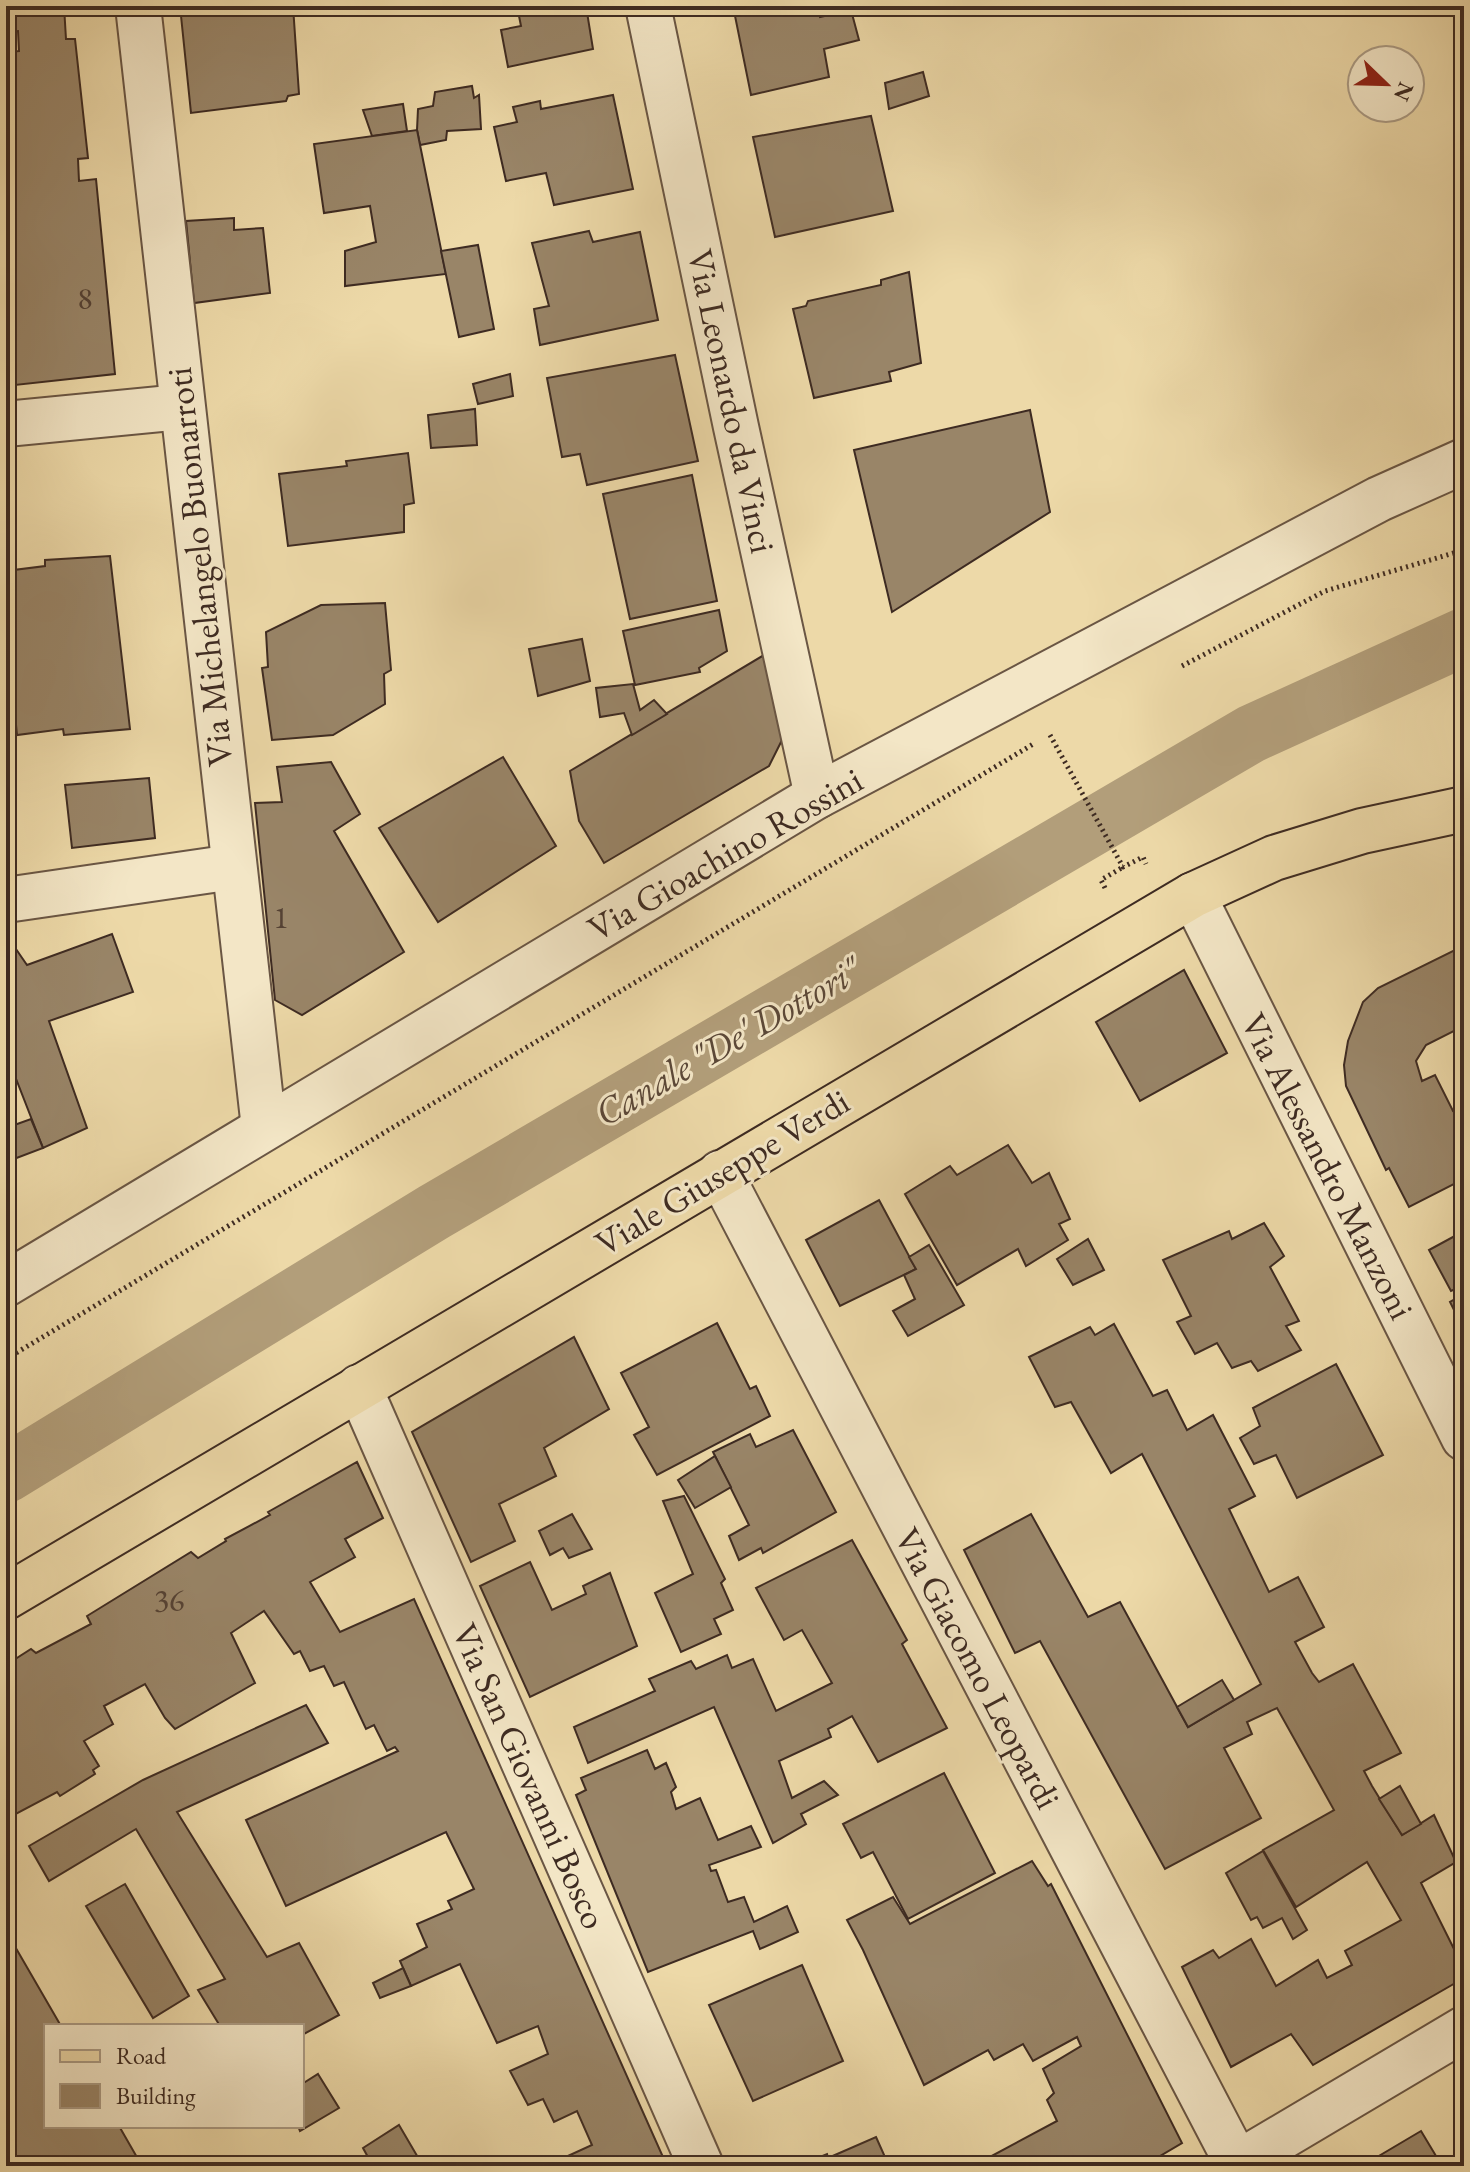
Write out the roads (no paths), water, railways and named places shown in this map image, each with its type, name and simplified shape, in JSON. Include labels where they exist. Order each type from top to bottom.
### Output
[{"type":"main road","name":"Viale Giuseppe Verdi","points":[[6,1597],[1193,895],[1274,858],[1362,831],[1464,809]]},
{"type":"street","name":"Via Michelangelo Buonarroti","points":[[138,6],[264,1128]]},
{"type":"street","name":"Via Leonardo da Vinci","points":[[648,6],[817,796]]},
{"type":"street","points":[[6,424],[181,407]]},
{"type":"street","name":"Via Gioachino Rossini","points":[[6,1284],[817,796],[1379,499],[1464,461]]},
{"type":"street","points":[[6,900],[233,867]]},
{"type":"street","name":"Via Alessandro Manzoni","points":[[1193,895],[1464,1438]]},
{"type":"street","name":"Via Giacomo Leopardi","points":[[720,1173],[1235,2165]]},
{"type":"street","name":"Via San Giovanni Bosco","points":[[359,1387],[701,2166]]},
{"type":"street","points":[[1235,2165],[1464,2029]]},
{"type":"waterway","name":"Canale \"De' Dottori\"","points":[[6,1474],[434,1212],[1251,734],[1464,637]]}]
